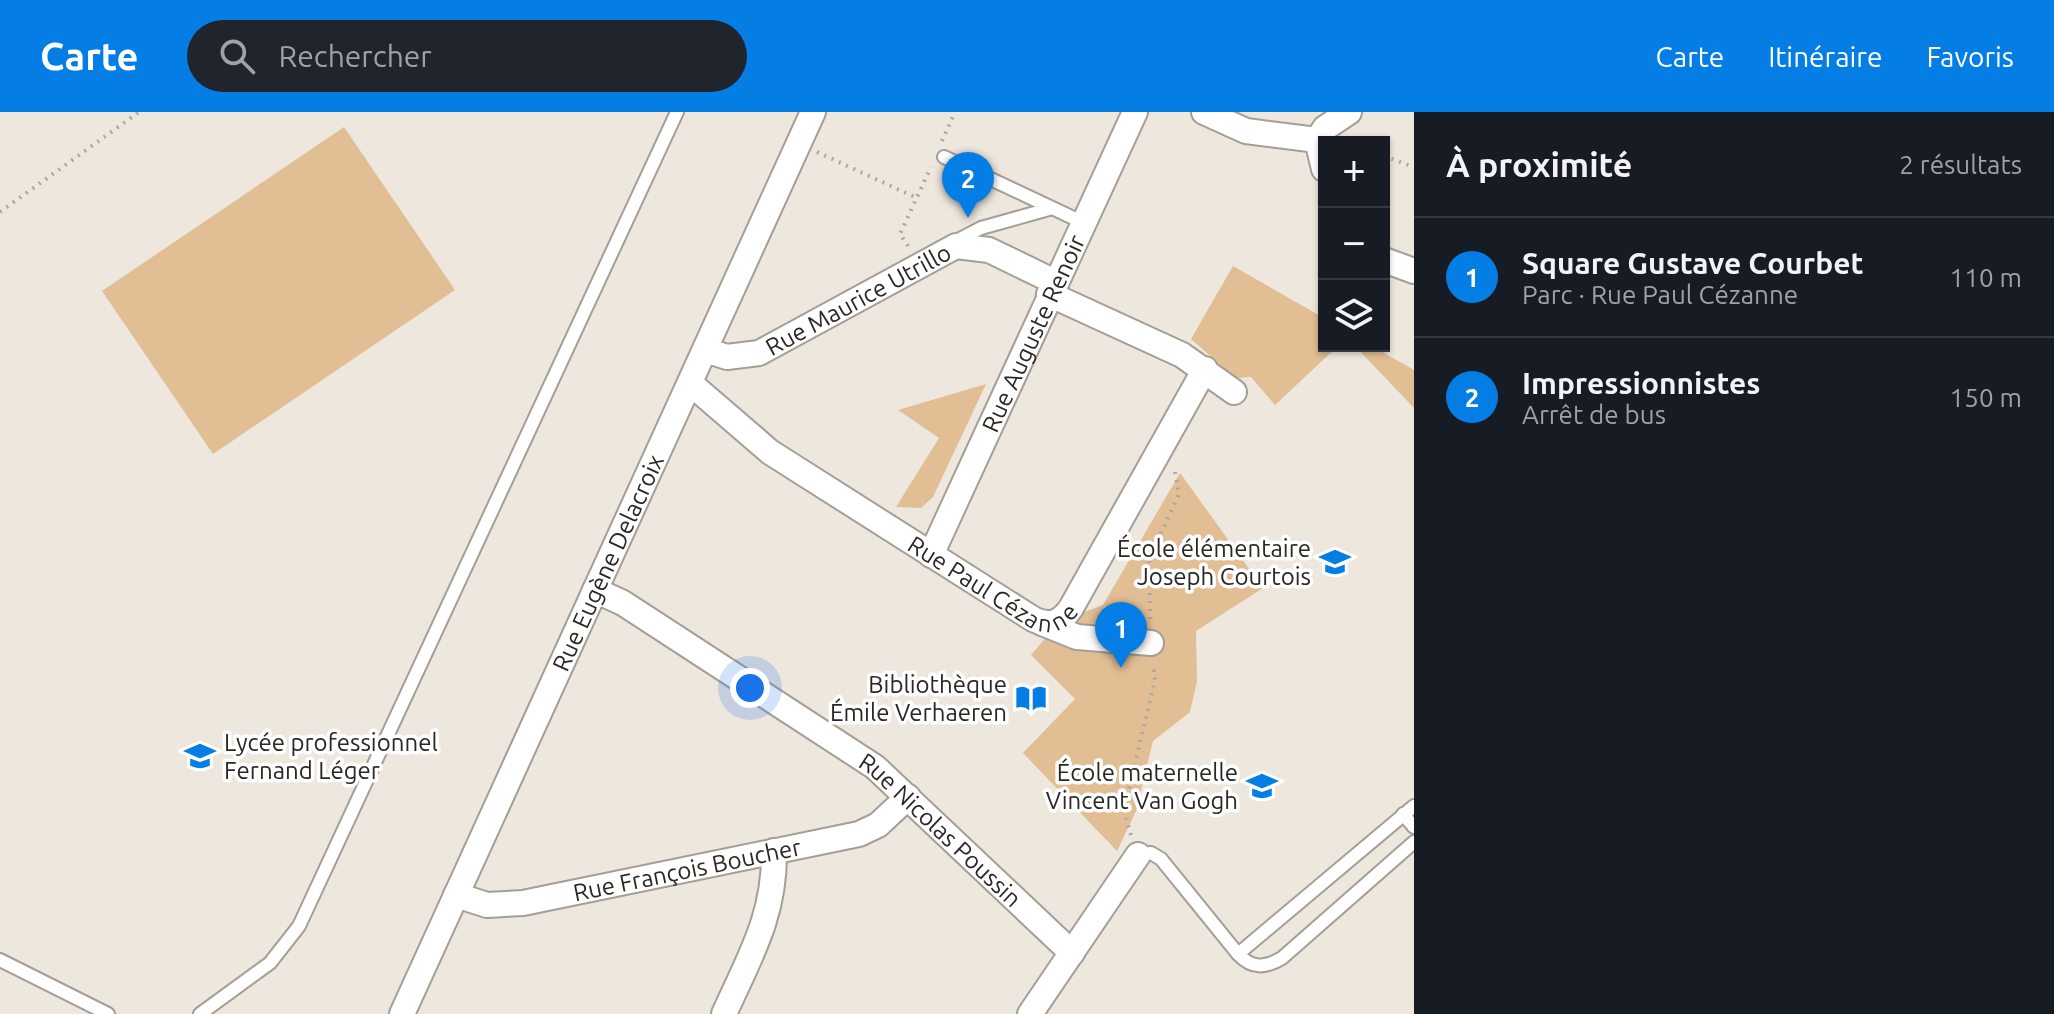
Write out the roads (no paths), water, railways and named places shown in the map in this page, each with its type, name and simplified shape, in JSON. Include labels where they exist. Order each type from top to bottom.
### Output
[{"type":"street","name":"Rue Eugène Delacroix","points":[[402,1014],[813,112]]},
{"type":"street","name":"Rue Auguste Renoir","points":[[931,555],[1135,112]]},
{"type":"street","points":[[1204,112],[1246,131],[1317,140]]},
{"type":"street","points":[[1318,144],[1317,140],[1325,128],[1349,112]]},
{"type":"street","name":"Rue Maurice Utrillo","points":[[705,350],[727,357],[759,353],[926,261],[956,246],[972,246],[1170,349],[1205,369],[1234,392]]},
{"type":"street","points":[[1390,262],[1414,271]]},
{"type":"street","name":"Rue Paul Cézanne","points":[[690,383],[770,452],[1040,622],[1060,621],[1071,608],[1205,369]]},
{"type":"street","name":"Rue Nicolas Poussin","points":[[595,590],[623,603],[857,753],[908,797],[1072,953]]},
{"type":"street","points":[[1040,622],[1077,637],[1151,643]]},
{"type":"street","name":"Rue François Boucher","points":[[456,895],[487,905],[523,903],[774,851],[866,831],[908,797]]},
{"type":"street","points":[[724,1014],[769,912],[775,888],[774,851]]},
{"type":"street","points":[[1030,1014],[1138,855]]},
{"type":"lane","points":[[200,1014],[270,963],[291,940],[306,914],[677,112]]},
{"type":"lane","points":[[941,155],[1084,223]]},
{"type":"lane","points":[[926,261],[981,228],[1039,210],[1056,210]]},
{"type":"lane","points":[[1238,954],[1408,810],[1414,827]]},
{"type":"lane","points":[[1138,855],[1151,853],[1161,859],[1238,954],[1248,963],[1260,966],[1282,958],[1414,842]]},
{"type":"lane","points":[[0,960],[108,1014]]},
{"type":"place","name":"Impressionnistes","points":[[968,218]]},
{"type":"place","name":"École élémentaire Joseph Courtois","points":[[1335,562]]},
{"type":"place","name":"Square Gustave Courbet","points":[[1121,668]]},
{"type":"place","name":"Bibliothèque Émile Verhaeren","points":[[1031,698]]},
{"type":"place","name":"Lycée professionnel Fernand Léger","points":[[200,756]]},
{"type":"place","name":"École maternelle Vincent Van Gogh","points":[[1262,786]]}]
